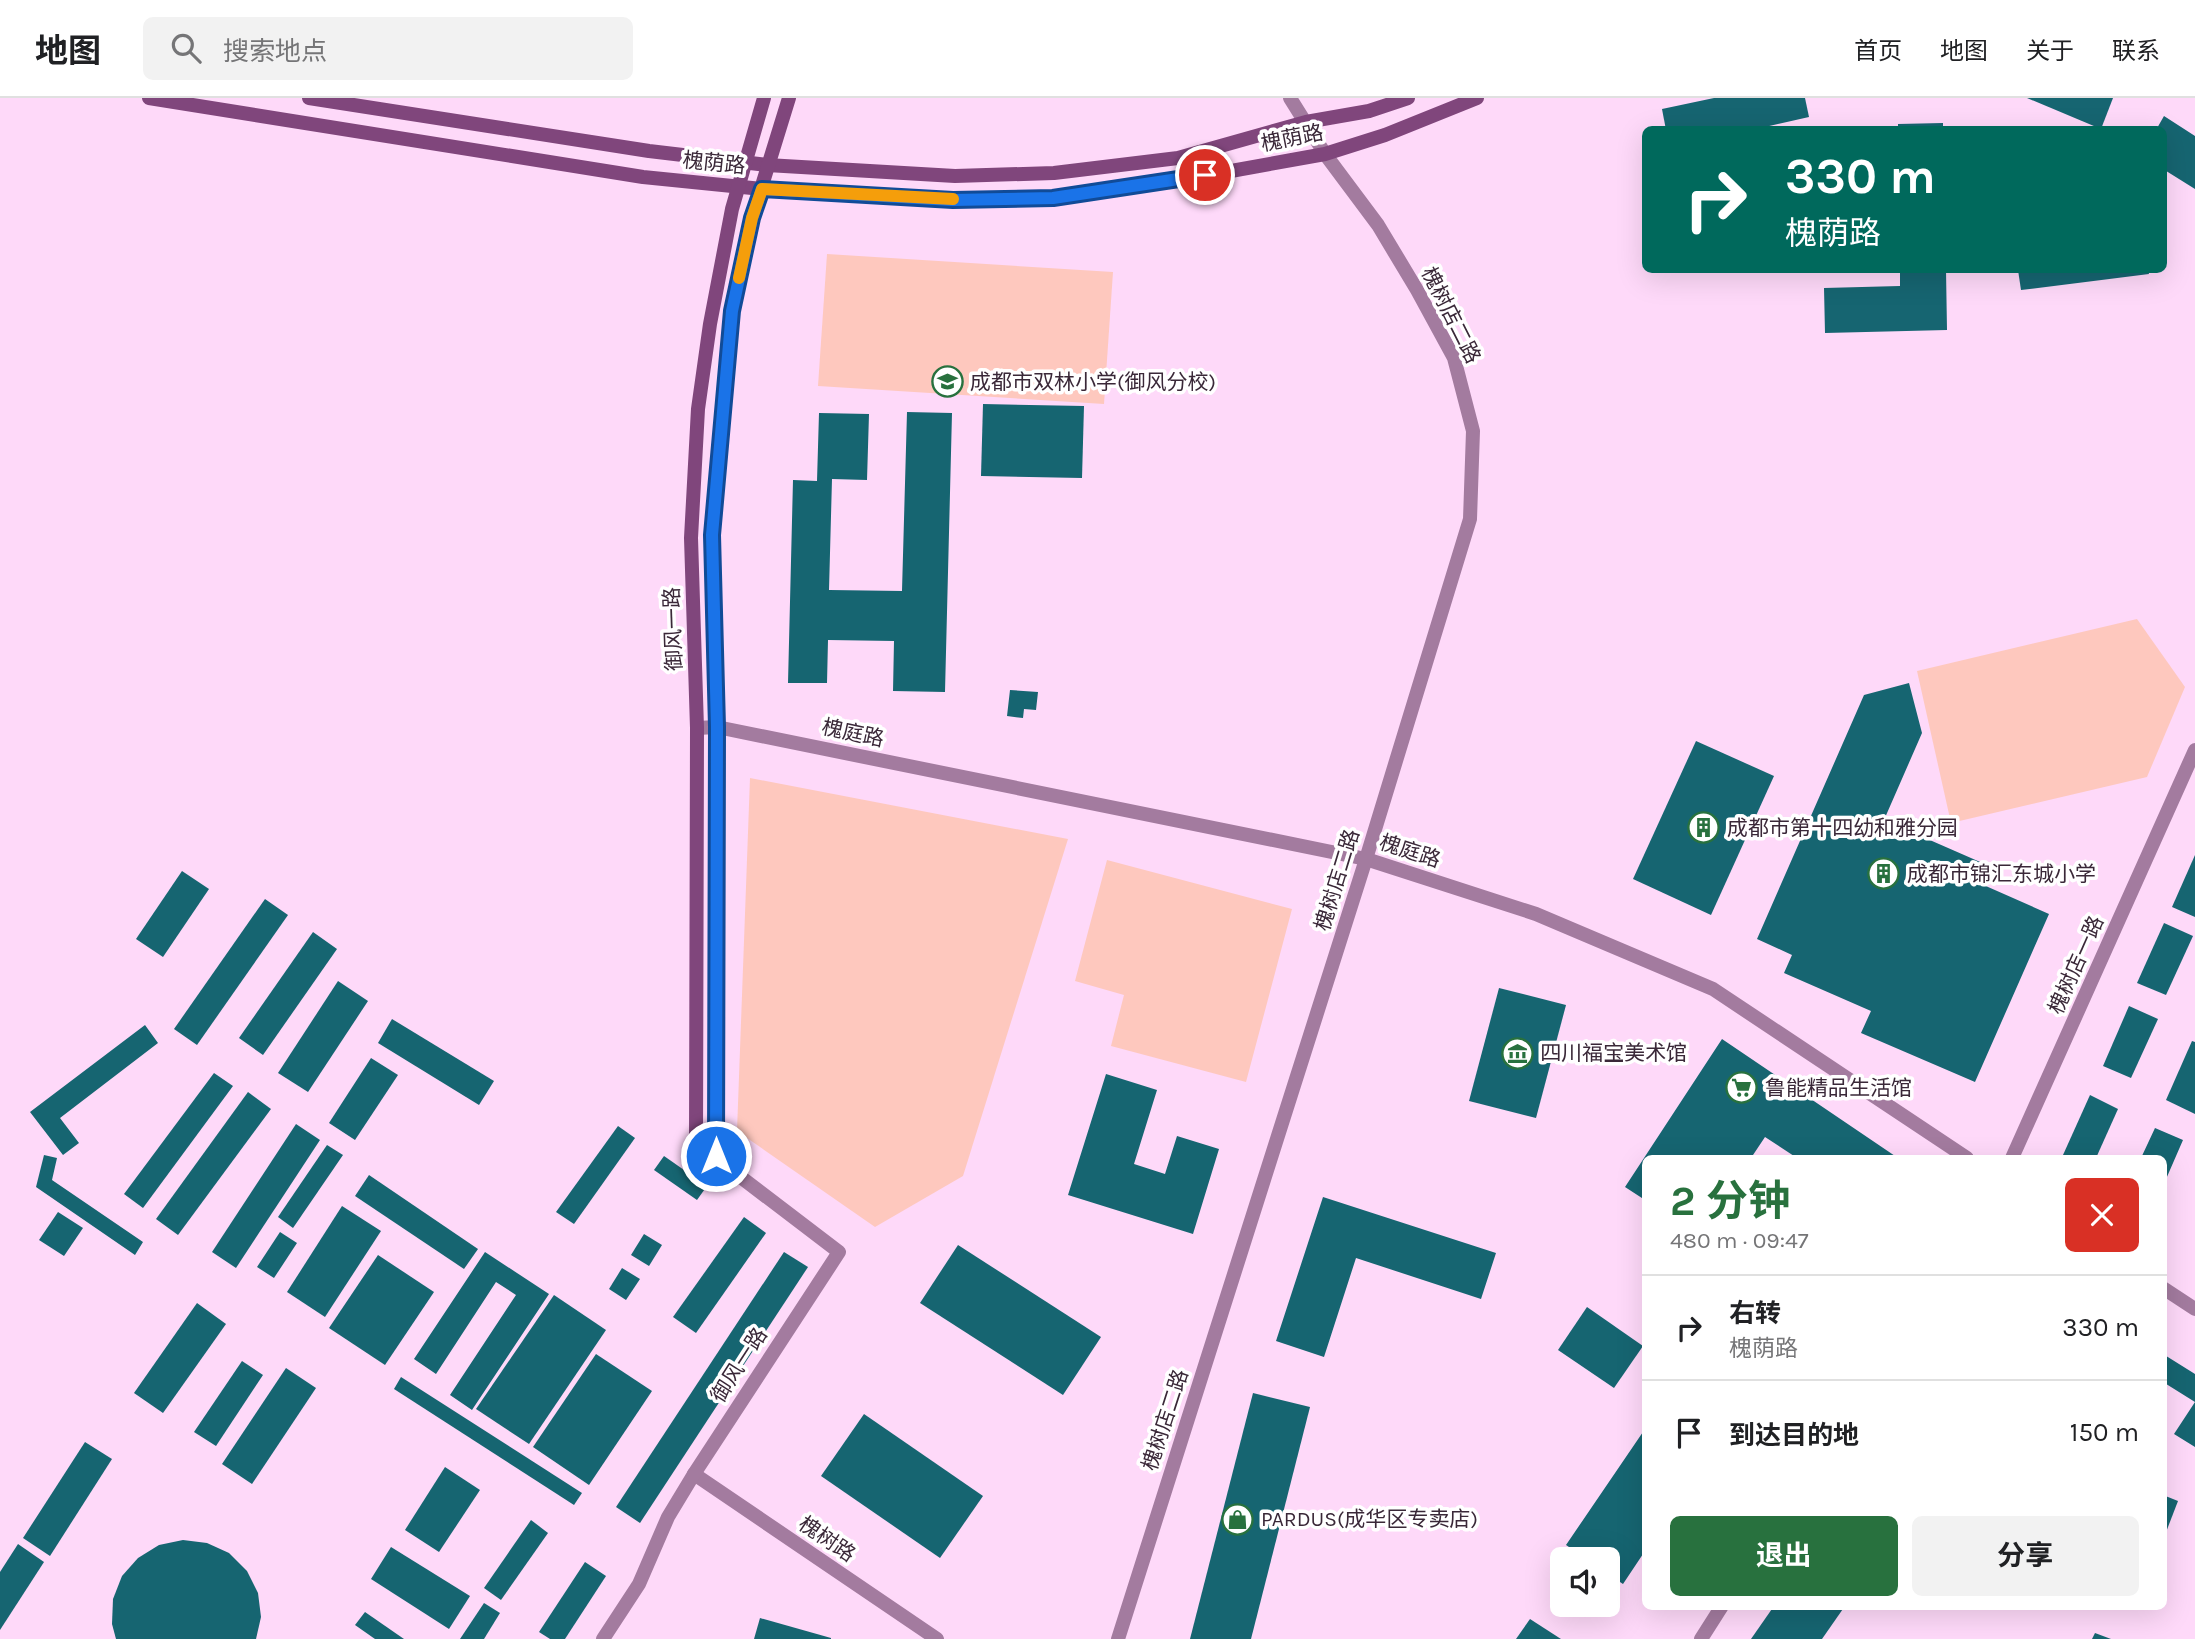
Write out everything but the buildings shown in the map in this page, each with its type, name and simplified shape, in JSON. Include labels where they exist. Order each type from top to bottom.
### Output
[{"type":"main road","name":"槐荫路","points":[[149,98],[643,177],[762,189],[953,200],[1053,198],[1181,180],[1325,154],[1385,135],[1477,98]]},
{"type":"main road","name":"槐荫路","points":[[309,98],[649,151],[767,165],[954,176],[1054,173],[1178,158],[1306,122],[1369,111],[1408,98]]},
{"type":"main road","name":"御风一路","points":[[696,1143],[697,728],[691,538],[698,409],[710,324],[732,209],[764,98]]},
{"type":"main road","name":"御风一路","points":[[716,1156],[717,727],[712,535],[732,311],[752,218],[789,98]]},
{"type":"street","name":"槐树店二路","points":[[1118,1639],[1366,859],[1470,519],[1473,431],[1454,358],[1418,290],[1378,225],[1325,154],[1290,98]]},
{"type":"street","name":"槐庭路","points":[[697,728],[717,727],[1366,859],[1536,914],[1713,989],[1962,1155]]},
{"type":"street","name":"槐树店一路","points":[[2013,1155],[2195,750]]},
{"type":"street","name":"御风一路","points":[[603,1639],[639,1584],[668,1517],[694,1474],[839,1252],[696,1143]]},
{"type":"street","points":[[2167,1291],[2195,1309]]},
{"type":"street","name":"槐树路","points":[[694,1474],[937,1639]]},
{"type":"street","points":[[1701,1639],[1719,1610]]},
{"type":"shaded area","points":[[827,254],[1113,272],[1104,404],[818,386]]},
{"type":"shaded area","points":[[2137,619],[2185,687],[2147,777],[1951,823],[1917,671]]},
{"type":"shaded area","points":[[750,778],[1068,839],[963,1176],[875,1227],[737,1131]]},
{"type":"shaded area","points":[[1107,860],[1292,909],[1246,1082],[1111,1046],[1124,995],[1075,981]]},
{"type":"slow traffic","points":[[739,278],[752,218],[762,189],[953,199]]},
{"type":"place","name":"成都市双林小学(御风分校)","points":[[947,382]]},
{"type":"place","name":"成都市第十四幼和雅分园","points":[[1704,828]]},
{"type":"place","name":"成都市锦汇东城小学","points":[[1884,874]]},
{"type":"place","name":"四川福宝美术馆","points":[[1517,1053]]},
{"type":"place","name":"鲁能精品生活馆","points":[[1742,1088]]},
{"type":"place","name":"PARDUS(成华区专卖店)","points":[[1238,1519]]},
{"type":"route","points":[[716,1156],[717,727],[712,535],[732,311],[752,218],[762,189],[953,200],[1053,198],[1205,175]]}]
